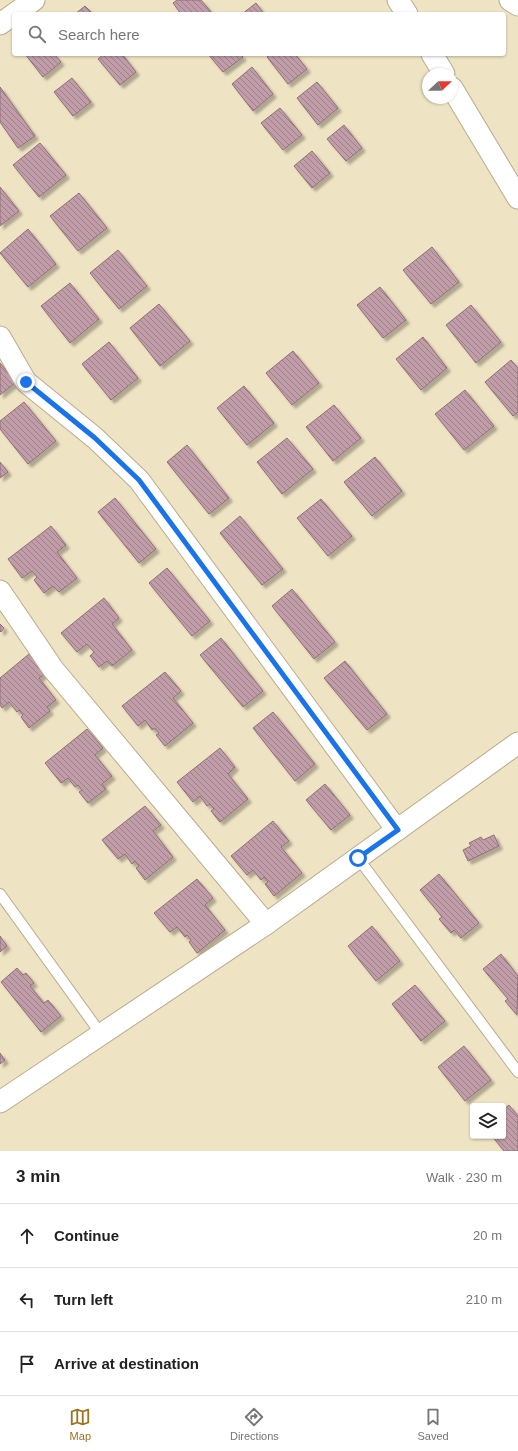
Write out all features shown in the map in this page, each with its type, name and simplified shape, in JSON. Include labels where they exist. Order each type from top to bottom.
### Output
[{"type":"street","points":[[17,12],[34,0]]},
{"type":"street","points":[[398,0],[406,12]]},
{"type":"street","points":[[510,0],[518,5]]},
{"type":"street","points":[[0,24],[12,16]]},
{"type":"street","points":[[433,56],[440,68]]},
{"type":"street","points":[[458,98],[518,198]]},
{"type":"street","points":[[0,337],[26,382],[95,438],[139,480],[398,830]]},
{"type":"street","points":[[0,591],[53,669],[266,924]]},
{"type":"street","points":[[0,1102],[266,924],[518,743]]},
{"type":"lane","points":[[358,858],[518,1072]]},
{"type":"lane","points":[[0,894],[101,1034]]},
{"type":"building","points":[[177,0],[201,0],[211,12],[180,12],[173,3]]},
{"type":"building","points":[[256,3],[263,12],[245,12]]},
{"type":"building","points":[[85,6],[91,12],[78,12]]},
{"type":"building","points":[[27,56],[56,56],[61,62],[43,77]]},
{"type":"building","points":[[102,56],[124,56],[136,72],[120,85],[98,59]]},
{"type":"building","points":[[210,56],[243,57],[223,72]]},
{"type":"building","points":[[297,56],[307,69],[288,84],[267,57]]},
{"type":"building","points":[[252,67],[273,94],[253,111],[232,84]]},
{"type":"building","points":[[72,78],[91,102],[73,116],[54,92]]},
{"type":"building","points":[[317,82],[338,108],[318,125],[297,98]]},
{"type":"building","points":[[0,87],[35,136],[18,148],[0,122]]},
{"type":"building","points":[[280,108],[302,135],[283,150],[261,123]]},
{"type":"building","points":[[344,125],[362,148],[346,161],[327,139]]},
{"type":"building","points":[[40,143],[66,175],[39,197],[13,165]]},
{"type":"building","points":[[312,151],[330,173],[312,188],[294,166]]},
{"type":"building","points":[[0,187],[19,211],[0,226]]},
{"type":"building","points":[[79,193],[107,228],[78,251],[50,216]]},
{"type":"building","points":[[28,229],[56,264],[28,287],[0,253]]},
{"type":"building","points":[[432,247],[459,282],[431,304],[403,270]]},
{"type":"building","points":[[118,250],[147,286],[119,309],[90,273]]},
{"type":"building","points":[[70,283],[99,319],[70,343],[41,306]]},
{"type":"building","points":[[380,287],[406,320],[383,338],[357,305]]},
{"type":"building","points":[[159,304],[190,341],[160,366],[130,328]]},
{"type":"building","points":[[471,305],[501,342],[476,363],[446,325]]},
{"type":"building","points":[[423,337],[447,368],[421,390],[396,359]]},
{"type":"building","points":[[109,342],[138,378],[111,400],[82,364]]},
{"type":"building","points":[[293,351],[319,383],[292,405],[266,373]]},
{"type":"building","points":[[511,360],[518,368],[518,412],[513,416],[485,382]]},
{"type":"building","points":[[0,363],[16,382],[0,395]]},
{"type":"building","points":[[244,386],[274,423],[247,445],[217,408]]},
{"type":"building","points":[[465,390],[494,426],[464,450],[435,414]]},
{"type":"building","points":[[24,402],[56,441],[28,464],[0,429],[0,421]]},
{"type":"building","points":[[334,405],[361,438],[333,461],[306,427]]},
{"type":"building","points":[[287,438],[313,469],[282,494],[257,462]]},
{"type":"building","points":[[187,445],[229,498],[209,514],[167,462]]},
{"type":"building","points":[[375,457],[402,491],[372,516],[344,482]]},
{"type":"building","points":[[0,462],[8,472],[0,478]]},
{"type":"building","points":[[115,498],[156,549],[139,563],[98,512]]},
{"type":"building","points":[[321,499],[352,536],[328,556],[297,518]]},
{"type":"building","points":[[240,516],[283,569],[262,585],[220,533]]},
{"type":"building","points":[[51,526],[66,545],[57,552],[77,578],[59,592],[53,586],[44,593],[34,580],[37,577],[32,571],[22,578],[8,559]]},
{"type":"building","points":[[167,568],[210,621],[192,636],[149,583]]},
{"type":"building","points":[[292,589],[335,642],[314,659],[272,606]]},
{"type":"building","points":[[104,598],[119,618],[112,624],[132,650],[112,666],[107,661],[99,667],[90,656],[94,652],[87,644],[77,652],[61,633]]},
{"type":"building","points":[[0,624],[4,628],[1,632],[0,631]]},
{"type":"building","points":[[221,638],[263,691],[243,707],[200,655]]},
{"type":"building","points":[[29,654],[45,674],[39,678],[56,700],[47,707],[50,711],[29,728],[21,717],[23,715],[19,710],[17,712],[9,702],[2,708],[0,705],[0,678]]},
{"type":"building","points":[[345,661],[387,714],[367,730],[324,678]]},
{"type":"building","points":[[165,672],[181,691],[173,698],[193,723],[165,746],[156,735],[159,733],[155,728],[152,730],[145,720],[138,726],[122,706]]},
{"type":"building","points":[[273,712],[315,764],[295,781],[253,728]]},
{"type":"building","points":[[87,729],[103,748],[95,755],[112,776],[102,784],[106,789],[88,803],[79,792],[82,790],[78,785],[75,787],[68,778],[61,783],[45,763]]},
{"type":"building","points":[[220,748],[235,767],[228,774],[248,799],[220,822],[211,811],[214,809],[210,804],[207,806],[200,796],[193,802],[177,782]]},
{"type":"building","points":[[325,784],[350,815],[331,830],[306,800]]},
{"type":"building","points":[[145,806],[161,825],[153,831],[173,857],[145,880],[136,868],[139,866],[135,861],[132,864],[125,854],[118,859],[102,840]]},
{"type":"building","points":[[273,821],[289,841],[281,847],[302,873],[274,896],[265,884],[268,882],[264,877],[261,880],[253,870],[247,875],[231,856]]},
{"type":"building","points":[[494,835],[499,846],[468,861],[463,850],[471,846],[469,843],[481,837],[483,840]]},
{"type":"building","points":[[439,874],[479,923],[461,938],[454,930],[451,933],[439,919],[442,917],[420,890]]},
{"type":"building","points":[[197,879],[213,898],[205,905],[225,930],[197,953],[189,942],[191,940],[187,935],[185,937],[177,927],[170,932],[154,913]]},
{"type":"building","points":[[372,926],[400,961],[376,981],[348,946]]},
{"type":"building","points":[[0,936],[7,946],[0,952]]},
{"type":"building","points":[[501,954],[518,976],[517,1015],[505,1001],[508,999],[483,969]]},
{"type":"building","points":[[17,968],[23,975],[26,973],[34,983],[30,986],[44,1003],[48,1000],[61,1016],[41,1032],[1,982]]},
{"type":"building","points":[[415,985],[445,1021],[421,1041],[392,1004]]},
{"type":"building","points":[[464,1046],[491,1080],[465,1101],[438,1067]]},
{"type":"building","points":[[0,1053],[5,1060],[0,1064]]},
{"type":"building","points":[[509,1105],[518,1116],[518,1151],[504,1151],[494,1139],[506,1139],[506,1108]]},
{"type":"route","points":[[26,382],[95,438],[139,480],[398,830],[358,858]]}]
